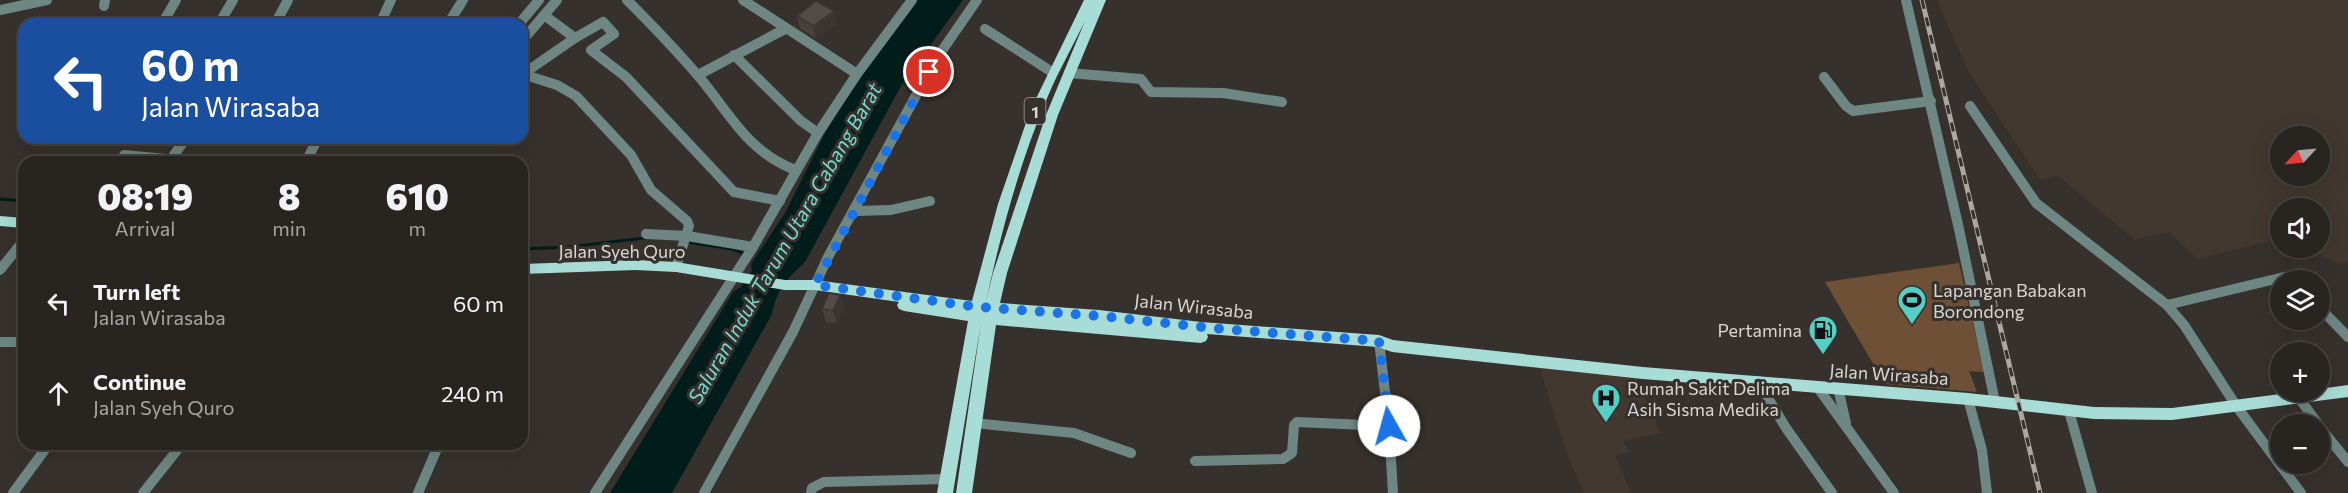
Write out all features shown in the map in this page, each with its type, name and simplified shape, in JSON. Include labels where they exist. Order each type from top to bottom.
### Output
[{"type":"main road","name":"1","points":[[964,493],[974,423],[984,313],[997,230],[1035,112],[1052,72],[1090,0]]},
{"type":"main road","name":"1","points":[[946,486],[962,380],[1052,115],[1100,0]]},
{"type":"main road","points":[[0,221],[18,222]]},
{"type":"main road","name":"Jalan Syeh Quro","points":[[528,269],[636,265],[676,267],[883,301],[984,313]]},
{"type":"main road","name":"Jalan Wirasaba","points":[[984,313],[1384,346],[1643,373],[1968,399],[2069,411],[2172,414],[2270,402]]},
{"type":"main road","name":"Jalan Wirasaba","points":[[2330,394],[2348,391]]},
{"type":"street","points":[[0,10],[48,0]]},
{"type":"street","points":[[166,18],[176,0]]},
{"type":"street","points":[[222,18],[233,0]]},
{"type":"street","points":[[278,18],[288,0]]},
{"type":"street","points":[[383,18],[391,0]]},
{"type":"street","points":[[452,18],[463,0]]},
{"type":"street","points":[[524,18],[539,0]]},
{"type":"street","points":[[528,34],[557,0]]},
{"type":"street","points":[[627,0],[698,75],[726,109],[747,141],[766,158],[795,170]]},
{"type":"street","points":[[743,0],[857,74]]},
{"type":"street","points":[[596,493],[737,276],[795,170],[818,134],[857,74],[912,0]]},
{"type":"street","points":[[704,493],[793,332],[813,289],[919,90],[939,55],[977,0]]},
{"type":"street","points":[[1906,0],[1931,101],[1995,402]]},
{"type":"street","points":[[543,15],[575,38]]},
{"type":"street","points":[[528,71],[603,22],[614,34],[591,50],[626,77],[734,192],[780,201]]},
{"type":"street","points":[[698,75],[785,29]]},
{"type":"street","points":[[985,29],[1052,72]]},
{"type":"street","points":[[734,55],[801,121],[818,134]]},
{"type":"street","points":[[1069,73],[1141,79],[1151,92],[1222,93],[1282,102]]},
{"type":"street","points":[[528,76],[562,87],[576,96],[631,155],[651,190],[687,221],[689,226],[676,267]]},
{"type":"street","points":[[1824,77],[1846,106],[1853,111],[1931,101]]},
{"type":"street","points":[[1970,106],[2036,203],[2167,305],[2184,326],[2236,406],[2301,493]]},
{"type":"street","points":[[124,155],[133,156]]},
{"type":"street","points":[[855,211],[891,210],[930,201]]},
{"type":"street","points":[[646,234],[750,251]]},
{"type":"street","points":[[0,270],[18,248]]},
{"type":"street","points":[[2167,305],[2270,280]]},
{"type":"street","points":[[2330,318],[2348,337]]},
{"type":"street","points":[[0,342],[18,342]]},
{"type":"street","points":[[1384,346],[1393,493]]},
{"type":"street","points":[[1758,381],[1786,428],[1832,493]]},
{"type":"street","points":[[1818,388],[1894,493]]},
{"type":"street","points":[[1838,388],[1847,427]]},
{"type":"street","points":[[1968,399],[1982,450],[1987,493]]},
{"type":"street","points":[[2069,411],[2092,493]]},
{"type":"street","points":[[1195,461],[1283,459],[1292,453],[1294,425],[1297,422],[1389,426]]},
{"type":"street","points":[[974,423],[1074,433],[1131,453]]},
{"type":"street","points":[[2330,439],[2348,462]]},
{"type":"street","points":[[13,493],[45,450]]},
{"type":"street","points":[[143,493],[177,450]]},
{"type":"street","points":[[418,493],[436,450]]},
{"type":"street","points":[[811,493],[817,483],[824,482],[946,486]]},
{"type":"shaded area","points":[[1937,0],[2348,0],[2348,262],[2339,264],[2328,258],[2330,258],[2330,198],[2270,198],[2270,241],[2198,259],[2169,232],[2135,240],[2057,175],[2040,180],[1968,71]]},
{"type":"shaded area","name":"Lapangan Babakan Borondong","points":[[1959,263],[1984,372],[1969,371],[1977,392],[1885,384],[1825,282]]},
{"type":"shaded area","name":"Rumah Sakit Delima Asih Sisma Medika","points":[[1539,366],[1636,376],[1660,433],[1623,441],[1629,452],[1615,455],[1631,493],[1584,493],[1568,456]]},
{"type":"water","name":"Saluran Induk Tarum Utara Cabang Barat","points":[[917,0],[963,0],[901,86],[805,262],[780,290],[772,314],[672,493],[610,493],[733,292],[741,287],[752,271],[751,264],[785,213],[824,135],[861,74]]},
{"type":"building","points":[[816,1],[834,11],[813,26],[797,16]]},
{"type":"building","points":[[829,293],[840,295],[833,311],[822,309]]},
{"type":"waterway","points":[[0,199],[18,200]]},
{"type":"waterway","points":[[528,249],[568,247],[645,238]]},
{"type":"waterway","points":[[687,242],[732,249],[745,254]]},
{"type":"railway","points":[[1922,0],[2040,493]]},
{"type":"place","name":"Lapangan Babakan Borondong","points":[[1912,326]]},
{"type":"place","name":"Pertamina","points":[[1823,356]]},
{"type":"place","name":"Rumah Sakit Delima Asih Sisma Medika","points":[[1606,424]]},
{"type":"route","points":[[929,72],[815,285],[978,307],[1379,341],[1389,426]]}]
